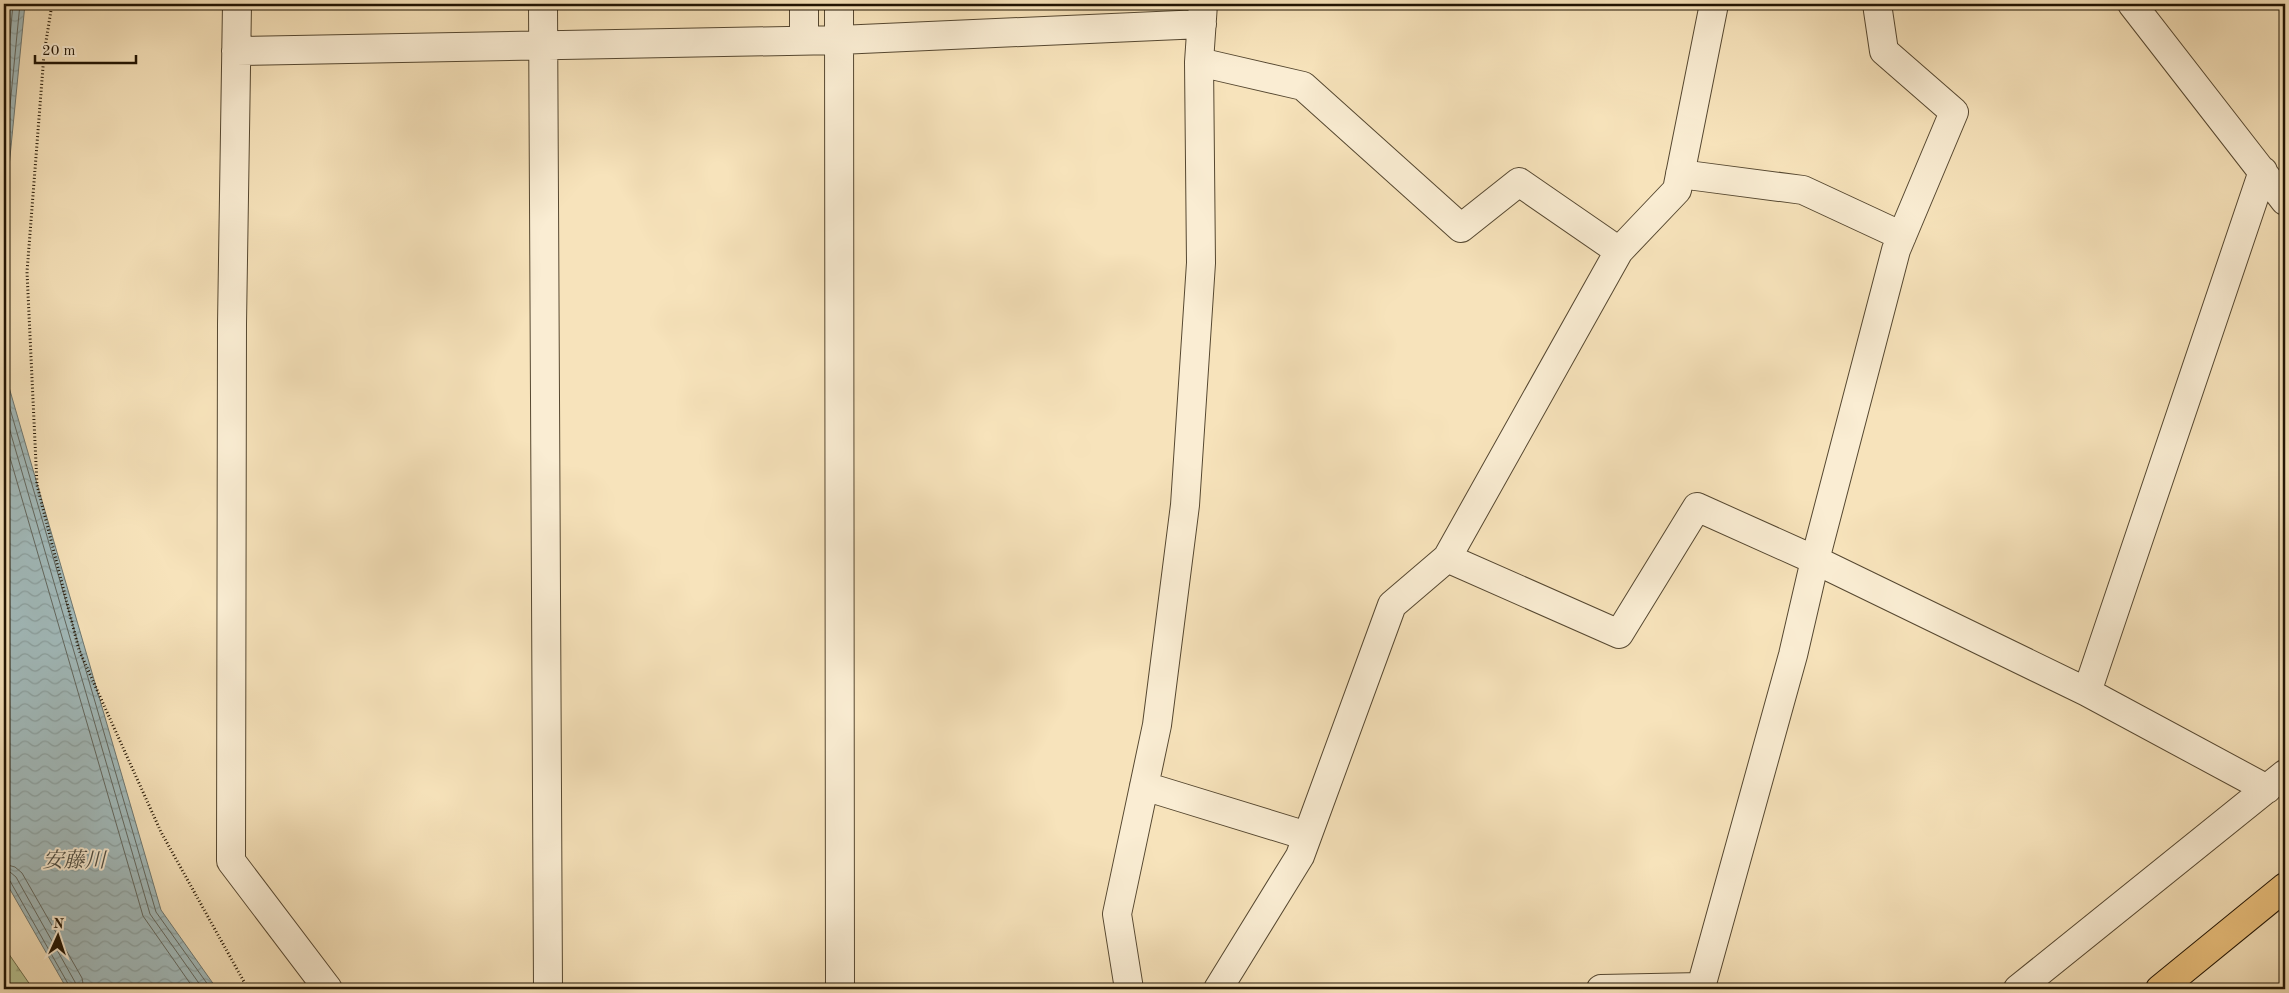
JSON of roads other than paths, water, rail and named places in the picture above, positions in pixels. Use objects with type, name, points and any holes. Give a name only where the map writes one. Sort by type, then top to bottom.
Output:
[{"type":"main road","points":[[2160,989],[2285,887]]},
{"type":"street","points":[[236,4],[232,324],[231,861],[328,989]]},
{"type":"street","points":[[543,4],[548,989]]},
{"type":"street","points":[[804,4],[804,40]]},
{"type":"street","points":[[839,4],[840,989]]},
{"type":"street","points":[[1218,989],[1300,856],[1392,605],[1447,558],[1619,251],[1677,190],[1714,4]]},
{"type":"street","points":[[1601,989],[1701,988],[1793,655],[1815,560],[1896,250],[1954,112],[1884,51],[1878,4]]},
{"type":"street","points":[[2132,4],[2264,171],[2285,201]]},
{"type":"street","points":[[236,51],[543,47],[839,40],[1202,14],[1199,62],[1201,263],[1185,505],[1157,725],[1117,914],[1129,989]]},
{"type":"street","points":[[1199,62],[1303,86],[1461,228],[1519,182],[1619,251]]},
{"type":"street","points":[[2087,692],[2264,171]]},
{"type":"street","points":[[1680,174],[1803,190],[1902,236]]},
{"type":"street","points":[[1447,558],[1619,634],[1697,507],[1815,560],[2276,782],[2018,989]]},
{"type":"street","points":[[1144,786],[1307,836]]},
{"type":"water","points":[[4,4],[25,4],[4,218]]},
{"type":"water","name":"安藤川","points":[[4,370],[161,910],[217,989],[67,989],[4,879]]}]
